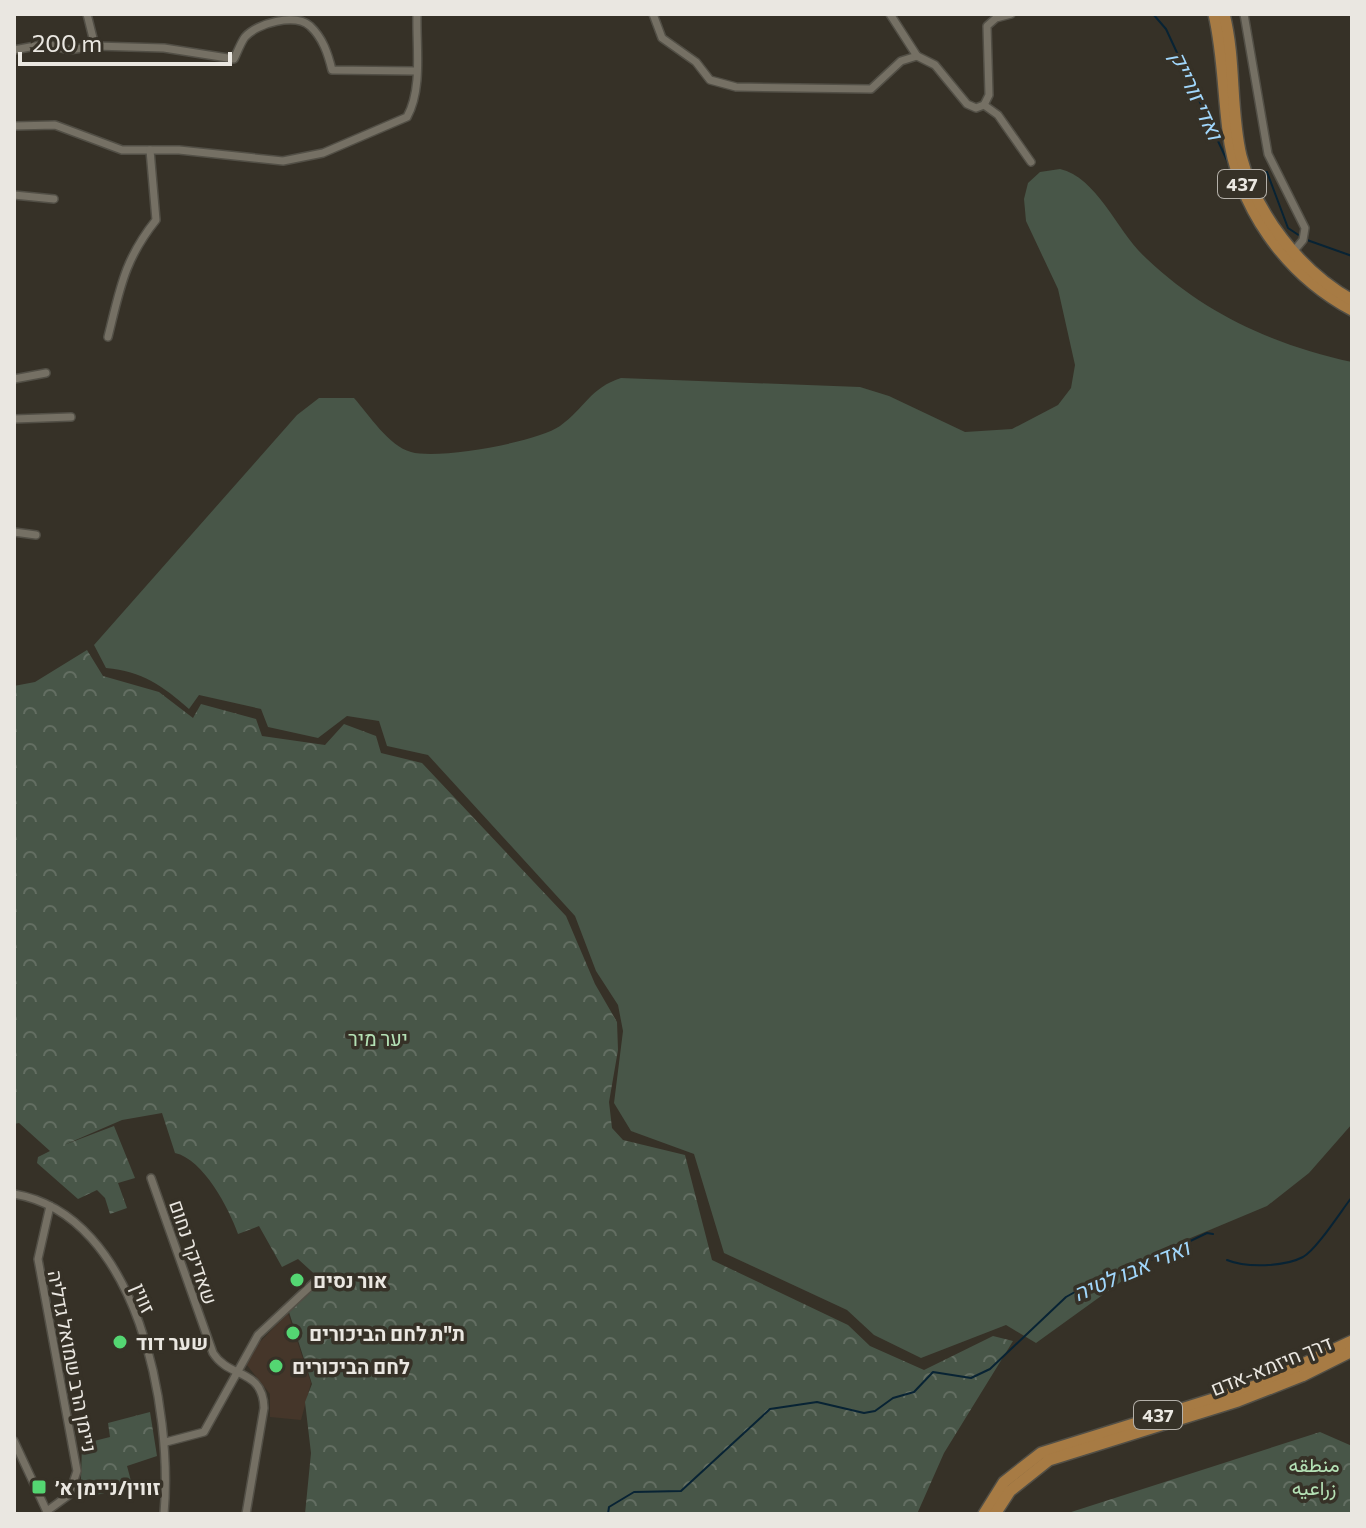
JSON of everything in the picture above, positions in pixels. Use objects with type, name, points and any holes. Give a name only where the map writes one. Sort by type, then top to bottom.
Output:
[{"type":"main road","name":"437","points":[[1214,14],[1223,63],[1228,130],[1247,198],[1265,231],[1287,260],[1321,293],[1352,310]]},
{"type":"main road","name":"437","points":[[1224,14],[1241,155],[1265,211],[1293,252],[1330,288],[1352,300]]},
{"type":"main road","name":"דרך חיזמא-אדם","points":[[984,1514],[1004,1482],[1041,1453],[1258,1385],[1352,1341]]},
{"type":"main road","name":"דרך חיזמא-אדם","points":[[995,1514],[1010,1491],[1049,1460],[1238,1401],[1302,1376],[1352,1351]]},
{"type":"street","points":[[87,14],[95,46]]},
{"type":"street","points":[[14,126],[55,125],[122,150],[283,161],[323,153],[407,117],[414,105],[417,14]]},
{"type":"street","points":[[653,14],[662,38],[696,62],[710,80],[736,87],[871,89],[901,61],[917,56]]},
{"type":"street","points":[[890,14],[917,56],[935,65],[967,104],[976,108],[984,105],[989,95],[987,26],[996,18],[1011,14]]},
{"type":"street","points":[[1244,14],[1264,134],[1277,174],[1305,228],[1303,240],[1293,252]]},
{"type":"street","points":[[14,50],[46,44],[69,50],[95,46],[164,48],[234,59],[246,36],[273,23],[293,20],[308,24],[325,47],[332,70],[416,71]]},
{"type":"street","points":[[984,105],[998,115],[1031,162]]},
{"type":"street","points":[[108,337],[124,271],[136,244],[156,220],[150,150]]},
{"type":"street","points":[[14,195],[54,199]]},
{"type":"street","points":[[14,379],[46,373]]},
{"type":"street","points":[[14,419],[71,417]]},
{"type":"street","points":[[14,532],[36,535]]},
{"type":"street","name":"שאדיקר נחום","points":[[151,1178],[213,1353],[219,1362],[254,1381],[263,1400],[246,1514]]},
{"type":"street","name":"זווין","points":[[14,1194],[50,1206],[83,1231],[124,1289],[151,1362],[166,1442],[164,1514]]},
{"type":"street","name":"ניימן הרב שמואל גדליה","points":[[48,1513],[69,1495],[77,1471],[38,1259],[50,1206]]},
{"type":"street","points":[[166,1442],[204,1432],[258,1335],[317,1280]]},
{"type":"street","points":[[14,1441],[48,1513]]},
{"type":"shaded area","name":"לחם הביכורים","points":[[288,1313],[311,1383],[301,1420],[270,1417],[270,1394],[246,1364],[255,1347]]},
{"type":"green space","points":[[1060,169],[1085,183],[1136,248],[1169,279],[1193,296],[1242,325],[1268,336],[1352,362],[1352,1124],[1309,1173],[1267,1206],[1169,1247],[1036,1343],[1006,1325],[921,1358],[874,1335],[847,1310],[724,1253],[694,1154],[631,1131],[614,1103],[623,1031],[618,1005],[596,971],[575,916],[428,755],[387,746],[379,721],[347,716],[318,738],[268,727],[261,709],[199,695],[189,709],[151,681],[130,672],[106,668],[94,645],[297,415],[319,398],[354,398],[395,443],[403,449],[424,454],[487,448],[548,432],[569,419],[602,387],[621,378],[860,387],[889,396],[965,432],[1012,429],[1058,405],[1071,388],[1075,365],[1058,289],[1026,221],[1024,199],[1028,183],[1040,172]]},
{"type":"green space","name":"יער מיר","points":[[87,650],[103,676],[159,692],[193,718],[201,704],[256,719],[262,736],[325,745],[344,724],[376,736],[381,753],[422,763],[566,916],[595,984],[617,1022],[618,1050],[609,1102],[612,1128],[623,1140],[685,1155],[712,1260],[848,1325],[870,1346],[924,1370],[993,1336],[1013,1341],[944,1453],[917,1514],[305,1514],[311,1453],[305,1402],[312,1384],[289,1312],[321,1280],[298,1259],[282,1267],[259,1226],[238,1234],[205,1174],[185,1157],[175,1153],[162,1113],[122,1120],[64,1145],[114,1126],[135,1178],[118,1183],[127,1208],[110,1214],[105,1198],[97,1190],[78,1199],[37,1163],[38,1157],[50,1151],[19,1123],[14,1124],[14,686],[35,682]]},
{"type":"green space","points":[[150,1412],[157,1456],[127,1466],[131,1481],[126,1483],[127,1487],[89,1497],[81,1479],[82,1444],[110,1437],[108,1423]]},
{"type":"green space","name":"منطقه زراعيه","points":[[1320,1432],[1352,1446],[1352,1514],[1065,1514]]},
{"type":"waterway","name":"ואדי זורייק","points":[[1153,14],[1166,29],[1231,169]]},
{"type":"waterway","name":"ואדי זורייק","points":[[1257,174],[1267,172],[1288,228],[1300,236]]},
{"type":"waterway","name":"ואדי זורייק","points":[[1307,240],[1352,256]]},
{"type":"waterway","name":"ואדי אבו לטיה","points":[[1227,1260],[1265,1265],[1303,1257],[1322,1238],[1352,1197]]},
{"type":"waterway","name":"ואדי אבו לטיה","points":[[608,1514],[609,1507],[634,1492],[681,1491],[770,1409],[817,1402],[864,1413],[875,1411],[893,1398],[914,1392],[933,1372],[971,1378],[990,1369],[1066,1297],[1098,1279],[1134,1268],[1207,1233],[1213,1234]]},
{"type":"place","name":"אור נסים","points":[[297,1280]]},
{"type":"place","name":"ת\"ת לחם הביכורים","points":[[293,1333]]},
{"type":"place","name":"שער דוד","points":[[120,1342]]},
{"type":"place","name":"לחם הביכורים","points":[[276,1366]]},
{"type":"place","name":"זווין/ניימן א׳","points":[[39,1487]]}]
